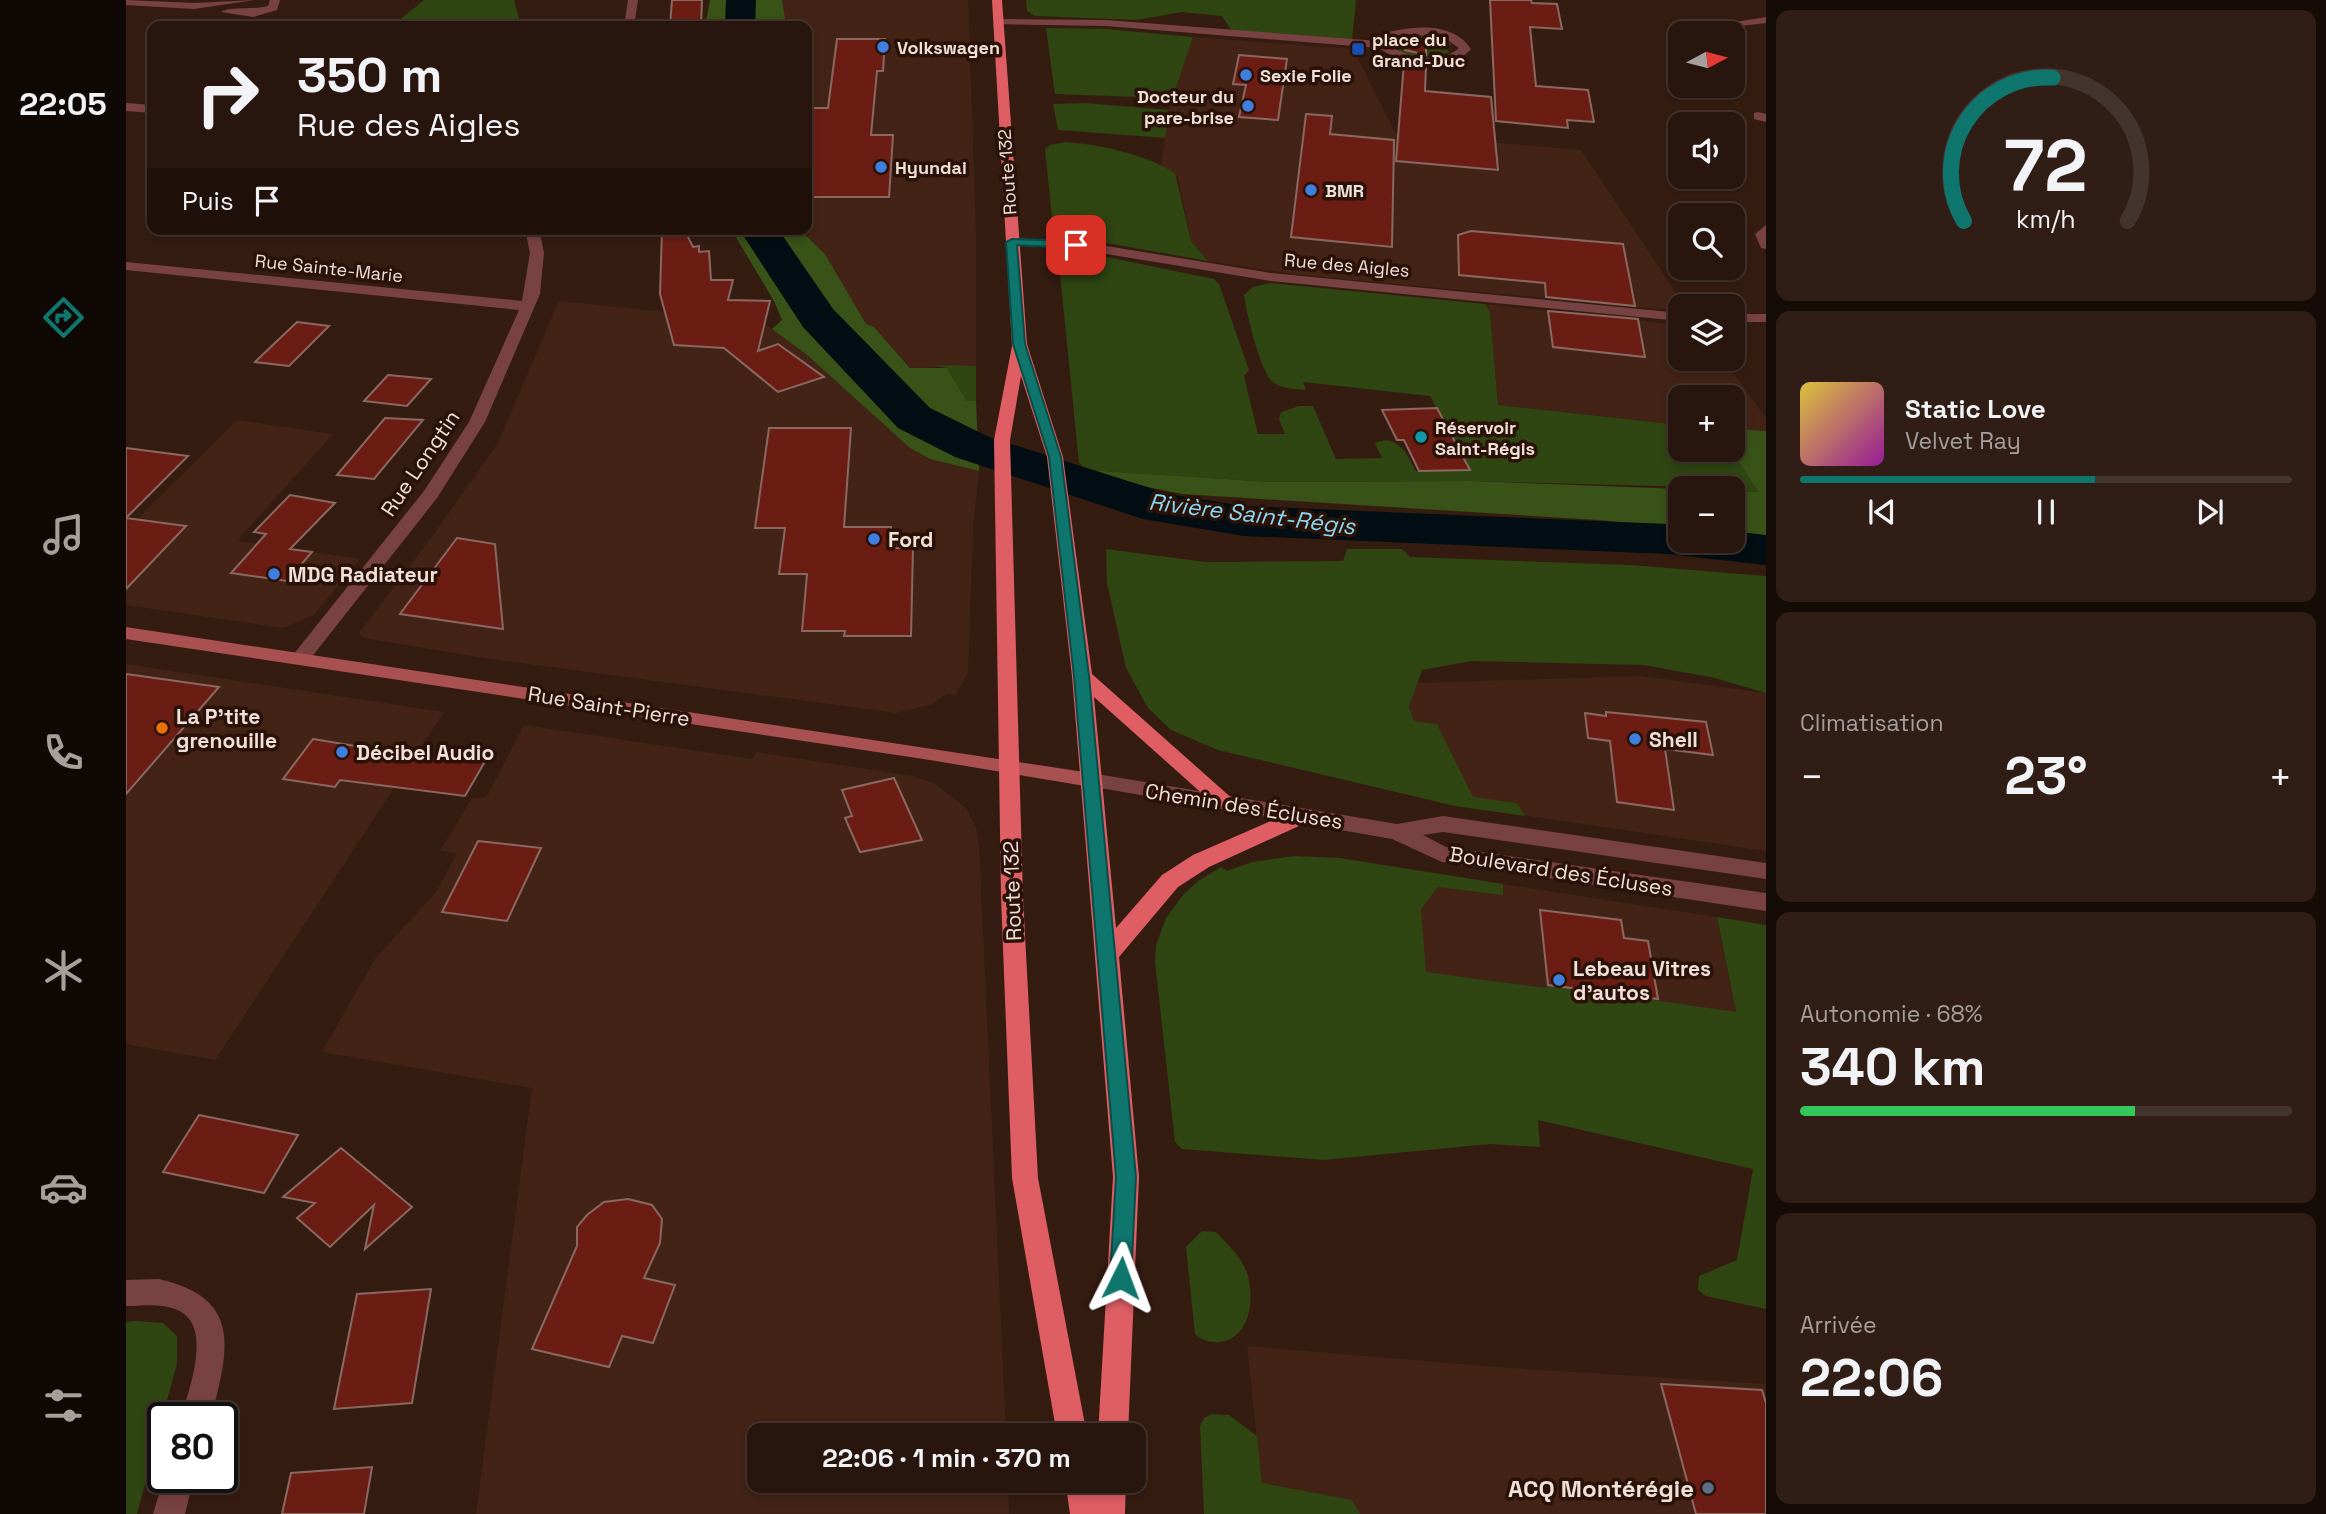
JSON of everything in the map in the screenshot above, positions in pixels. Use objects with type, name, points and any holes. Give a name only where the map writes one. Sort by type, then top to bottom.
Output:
[{"type":"highway","name":"Route 132","points":[[997,0],[1019,344],[1055,457],[1082,676],[1126,1177],[1114,1423]]},
{"type":"highway","name":"Route 132","points":[[1019,344],[1002,440],[1009,766],[1025,1178],[1070,1423]]},
{"type":"highway","points":[[1082,676],[1224,801]]},
{"type":"highway","points":[[1107,956],[1158,892],[1185,870],[1304,815]]},
{"type":"highway","points":[[1082,1493],[1086,1514]]},
{"type":"highway","points":[[1109,1514],[1110,1493]]},
{"type":"main road","name":"Rue Saint-Pierre","points":[[126,633],[1091,780]]},
{"type":"street","points":[[194,6],[250,0]]},
{"type":"street","points":[[126,2],[194,6],[253,14],[270,11],[275,0]]},
{"type":"street","points":[[629,21],[633,0]]},
{"type":"street","points":[[1745,22],[1766,20]]},
{"type":"street","points":[[998,22],[1106,23],[1382,45],[1403,57],[1433,60],[1454,57],[1465,49],[1452,37],[1419,30],[1388,34],[1382,38],[1382,45]]},
{"type":"street","points":[[126,107],[147,109]]},
{"type":"street","points":[[1766,229],[1762,237],[1766,245]]},
{"type":"street","name":"Rue Longtin","points":[[300,659],[452,464],[483,410],[527,306],[537,271],[533,235]]},
{"type":"street","name":"Rue des Aigles","points":[[1012,242],[1076,245],[1270,277],[1668,316]]},
{"type":"street","name":"Rue Sainte-Marie","points":[[126,265],[527,306]]},
{"type":"street","points":[[1745,318],[1766,318]]},
{"type":"street","name":"Chemin des Écluses","points":[[1091,780],[1397,832]]},
{"type":"street","name":"Boulevard des Écluses","points":[[1397,832],[1443,824],[1766,872]]},
{"type":"street","name":"Boulevard des Écluses","points":[[1397,832],[1442,854],[1766,902]]},
{"type":"street","points":[[126,1293],[177,1294],[194,1302],[206,1315],[210,1355],[200,1402]]},
{"type":"street","points":[[169,1514],[175,1493]]},
{"type":"shaded area","points":[[782,0],[968,0],[976,234],[976,366],[911,368],[874,327],[866,325],[825,254],[805,235],[812,235],[812,21],[786,21]]},
{"type":"shaded area","points":[[1193,37],[1353,49],[1396,134],[1581,150],[1677,294],[1668,294],[1668,310],[1292,274],[1208,261],[1191,241],[1178,177],[1161,165],[1169,110]]},
{"type":"shaded area","points":[[559,301],[763,322],[807,355],[910,448],[930,459],[979,471],[973,527],[968,672],[955,696],[948,693],[930,705],[896,713],[484,658],[364,638],[359,633],[498,443]]},
{"type":"shaded area","points":[[1485,304],[1668,324],[1668,371],[1732,371],[1742,385],[1668,385],[1668,424],[1498,405],[1490,312]]},
{"type":"shaded area","points":[[1745,389],[1766,418],[1766,431],[1745,430]]},
{"type":"shaded area","points":[[237,420],[333,434],[237,541],[360,559],[314,615],[284,628],[126,605],[126,530]]},
{"type":"shaded area","points":[[126,664],[444,712],[215,1060],[126,1044]]},
{"type":"shaded area","points":[[1641,676],[1766,693],[1766,851],[1441,803],[1409,707],[1417,683]]},
{"type":"shaded area","points":[[524,725],[752,759],[756,752],[913,776],[934,783],[966,808],[976,827],[979,847],[1005,1423],[747,1423],[747,1493],[1008,1493],[1009,1514],[476,1514],[532,1088],[322,1052],[375,959],[436,892],[457,853],[440,851],[472,798],[486,798]]},
{"type":"shaded area","points":[[1413,870],[1717,917],[1736,1013],[1422,975]]},
{"type":"shaded area","points":[[1247,1346],[1509,1368],[1766,1384],[1766,1514],[1265,1514]]},
{"type":"green space","points":[[424,0],[514,0],[520,21],[398,21]]},
{"type":"green space","points":[[710,0],[782,0],[786,21],[706,21]]},
{"type":"green space","points":[[1026,0],[1356,0],[1352,40],[1231,30],[1222,16],[1182,12],[1137,20],[1035,16],[1027,11]]},
{"type":"green space","points":[[1046,28],[1106,29],[1193,37],[1174,94],[1137,97],[1055,94]]},
{"type":"green space","points":[[1415,34],[1436,36],[1452,44],[1443,47],[1450,52],[1436,56],[1410,55],[1391,43],[1398,37]]},
{"type":"green space","points":[[1084,103],[1169,110],[1165,138],[1058,130],[1053,104]]},
{"type":"green space","points":[[1066,142],[1122,152],[1175,173],[1191,241],[1208,261],[1078,238],[1053,227],[1045,149],[1050,145]]},
{"type":"green space","points":[[735,235],[805,235],[825,254],[866,324],[874,327],[910,368],[947,368],[967,401],[976,401],[979,471],[930,459],[910,448],[807,355],[772,329],[782,320],[774,301]]},
{"type":"green space","points":[[1107,257],[1214,279],[1219,284],[1249,370],[1244,376],[1258,434],[1285,434],[1279,419],[1281,412],[1299,406],[1313,406],[1336,459],[1382,458],[1375,443],[1390,441],[1401,447],[1416,471],[1469,470],[1430,396],[1303,382],[1306,390],[1285,388],[1274,383],[1259,356],[1244,295],[1253,287],[1269,283],[1485,304],[1490,312],[1498,405],[1668,424],[1668,462],[1739,462],[1760,492],[1745,491],[1745,476],[1668,476],[1668,486],[1471,481],[1271,482],[1087,470],[1079,463],[1059,264],[1076,258]]},
{"type":"green space","points":[[932,365],[976,366],[976,401],[967,401],[947,368]]},
{"type":"green space","points":[[1745,430],[1766,431],[1766,537],[1745,534],[1745,491],[1759,492],[1739,462],[1745,462]]},
{"type":"green space","points":[[1087,470],[1271,482],[1471,481],[1668,489],[1668,527],[1182,494],[1132,484]]},
{"type":"green space","points":[[1106,549],[1206,562],[1343,561],[1347,549],[1402,549],[1410,557],[1630,565],[1766,576],[1766,693],[1715,678],[1644,665],[1471,661],[1422,670],[1409,707],[1414,721],[1437,724],[1473,797],[1517,803],[1525,816],[1455,806],[1218,750],[1171,730],[1148,708],[1126,668],[1107,583]]},
{"type":"green space","points":[[1294,856],[1340,858],[1503,884],[1503,895],[1438,887],[1421,909],[1426,972],[1545,988],[1549,985],[1736,1012],[1717,917],[1766,925],[1766,1309],[1706,1296],[1698,1290],[1699,1276],[1737,1260],[1753,1169],[1538,1120],[1540,1147],[1490,1144],[1323,1160],[1182,1149],[1175,1142],[1155,962],[1156,945],[1166,918],[1183,895],[1198,881],[1221,867],[1227,871],[1252,862]]},
{"type":"green space","points":[[1202,1231],[1216,1232],[1241,1260],[1249,1281],[1251,1300],[1247,1319],[1237,1334],[1220,1342],[1206,1341],[1195,1334],[1186,1247]]},
{"type":"green space","points":[[126,1322],[163,1323],[177,1336],[177,1363],[167,1402],[147,1402],[147,1476],[137,1514],[126,1514]]},
{"type":"green space","points":[[1212,1414],[1229,1415],[1257,1436],[1262,1483],[1352,1500],[1360,1514],[1204,1514],[1200,1426],[1204,1418]]},
{"type":"building","points":[[672,0],[702,0],[701,21],[670,21]]},
{"type":"building","points":[[1490,0],[1531,0],[1532,3],[1557,4],[1562,29],[1530,27],[1536,86],[1588,90],[1594,122],[1567,120],[1568,128],[1496,121]]},
{"type":"building","points":[[837,39],[885,39],[883,71],[877,71],[871,135],[893,135],[889,197],[812,197],[812,108],[828,108]]},
{"type":"building","points":[[1405,40],[1426,41],[1426,55],[1405,50]]},
{"type":"building","points":[[1239,55],[1287,59],[1278,120],[1239,117],[1246,85],[1233,84]]},
{"type":"building","points":[[1404,63],[1426,67],[1425,91],[1491,97],[1498,170],[1396,161]]},
{"type":"building","points":[[1306,114],[1332,116],[1330,134],[1394,140],[1392,247],[1291,237]]},
{"type":"building","points":[[1471,231],[1623,244],[1635,306],[1546,297],[1545,283],[1459,275],[1458,235]]},
{"type":"building","points":[[662,235],[687,235],[693,247],[699,246],[699,252],[709,251],[711,280],[733,280],[728,300],[770,301],[758,351],[778,344],[824,377],[778,392],[724,348],[674,345],[660,294]]},
{"type":"building","points":[[1548,311],[1638,319],[1645,357],[1553,347]]},
{"type":"building","points":[[297,322],[329,326],[289,366],[255,362]]},
{"type":"building","points":[[388,375],[431,379],[407,406],[364,401]]},
{"type":"building","name":"Réservoir Saint-Régis","points":[[1437,408],[1470,470],[1419,471],[1404,440],[1397,440],[1382,410]]},
{"type":"building","points":[[385,418],[423,420],[374,479],[337,475]]},
{"type":"building","points":[[769,428],[851,428],[844,527],[891,527],[891,548],[913,548],[911,636],[844,636],[845,631],[802,631],[807,574],[779,574],[785,528],[755,528]]},
{"type":"building","points":[[126,448],[188,456],[126,518]]},
{"type":"building","points":[[290,495],[335,503],[290,549],[312,552],[287,581],[231,573],[266,534],[254,532]]},
{"type":"building","points":[[126,518],[186,526],[126,589]]},
{"type":"building","points":[[457,538],[495,544],[503,629],[400,614]]},
{"type":"building","points":[[126,674],[219,687],[126,794]]},
{"type":"building","points":[[1606,712],[1706,722],[1713,755],[1665,749],[1674,810],[1617,802],[1610,741],[1588,738],[1585,713],[1606,716]]},
{"type":"building","points":[[313,739],[434,759],[439,752],[487,758],[465,796],[340,780],[335,787],[283,779]]},
{"type":"building","points":[[894,778],[922,840],[860,852],[845,818],[852,816],[842,790]]},
{"type":"building","points":[[478,841],[541,848],[507,921],[442,912]]},
{"type":"building","points":[[1540,910],[1621,920],[1624,938],[1648,941],[1658,999],[1548,985]]},
{"type":"building","points":[[199,1115],[298,1135],[264,1193],[163,1172]]},
{"type":"building","points":[[341,1148],[412,1207],[365,1249],[374,1205],[330,1247],[297,1218],[315,1203],[283,1197]]},
{"type":"building","points":[[628,1199],[652,1205],[662,1219],[660,1243],[644,1278],[675,1285],[653,1343],[622,1336],[609,1367],[532,1349],[577,1246],[577,1227],[604,1202]]},
{"type":"building","points":[[431,1289],[412,1403],[334,1409],[357,1294]]},
{"type":"building","points":[[1661,1384],[1762,1390],[1766,1403],[1766,1514],[1696,1514]]},
{"type":"building","points":[[372,1467],[364,1514],[282,1514],[291,1473]]},
{"type":"waterway","name":"Rivière Saint-Régis","points":[[740,21],[741,0]]},
{"type":"waterway","name":"Rivière Saint-Régis","points":[[762,235],[818,318],[914,418],[972,447],[1161,508],[1244,521],[1314,526],[1668,539],[1766,550]]},
{"type":"place","name":"Volkswagen","points":[[883,47]]},
{"type":"place","name":"place du Grand-Duc","points":[[1358,49]]},
{"type":"place","name":"Sexie Folie","points":[[1246,75]]},
{"type":"place","name":"Docteur du pare-brise","points":[[1248,106]]},
{"type":"place","name":"Hyundai","points":[[881,167]]},
{"type":"place","name":"BMR","points":[[1311,190]]},
{"type":"place","name":"Réservoir Saint-Régis","points":[[1421,437]]},
{"type":"place","name":"Ford","points":[[874,539]]},
{"type":"place","name":"MDG Radiateur","points":[[274,574]]},
{"type":"place","name":"La P'tite grenouille","points":[[162,728]]},
{"type":"place","name":"Shell","points":[[1635,739]]},
{"type":"place","name":"Décibel Audio","points":[[342,752]]},
{"type":"place","name":"Lebeau Vitres d'autos","points":[[1559,980]]},
{"type":"place","name":"ACQ Montérégie","points":[[1708,1488]]},
{"type":"route","points":[[1076,245],[1012,242],[1019,344],[1055,457],[1082,676],[1126,1177],[1121,1278]]}]
